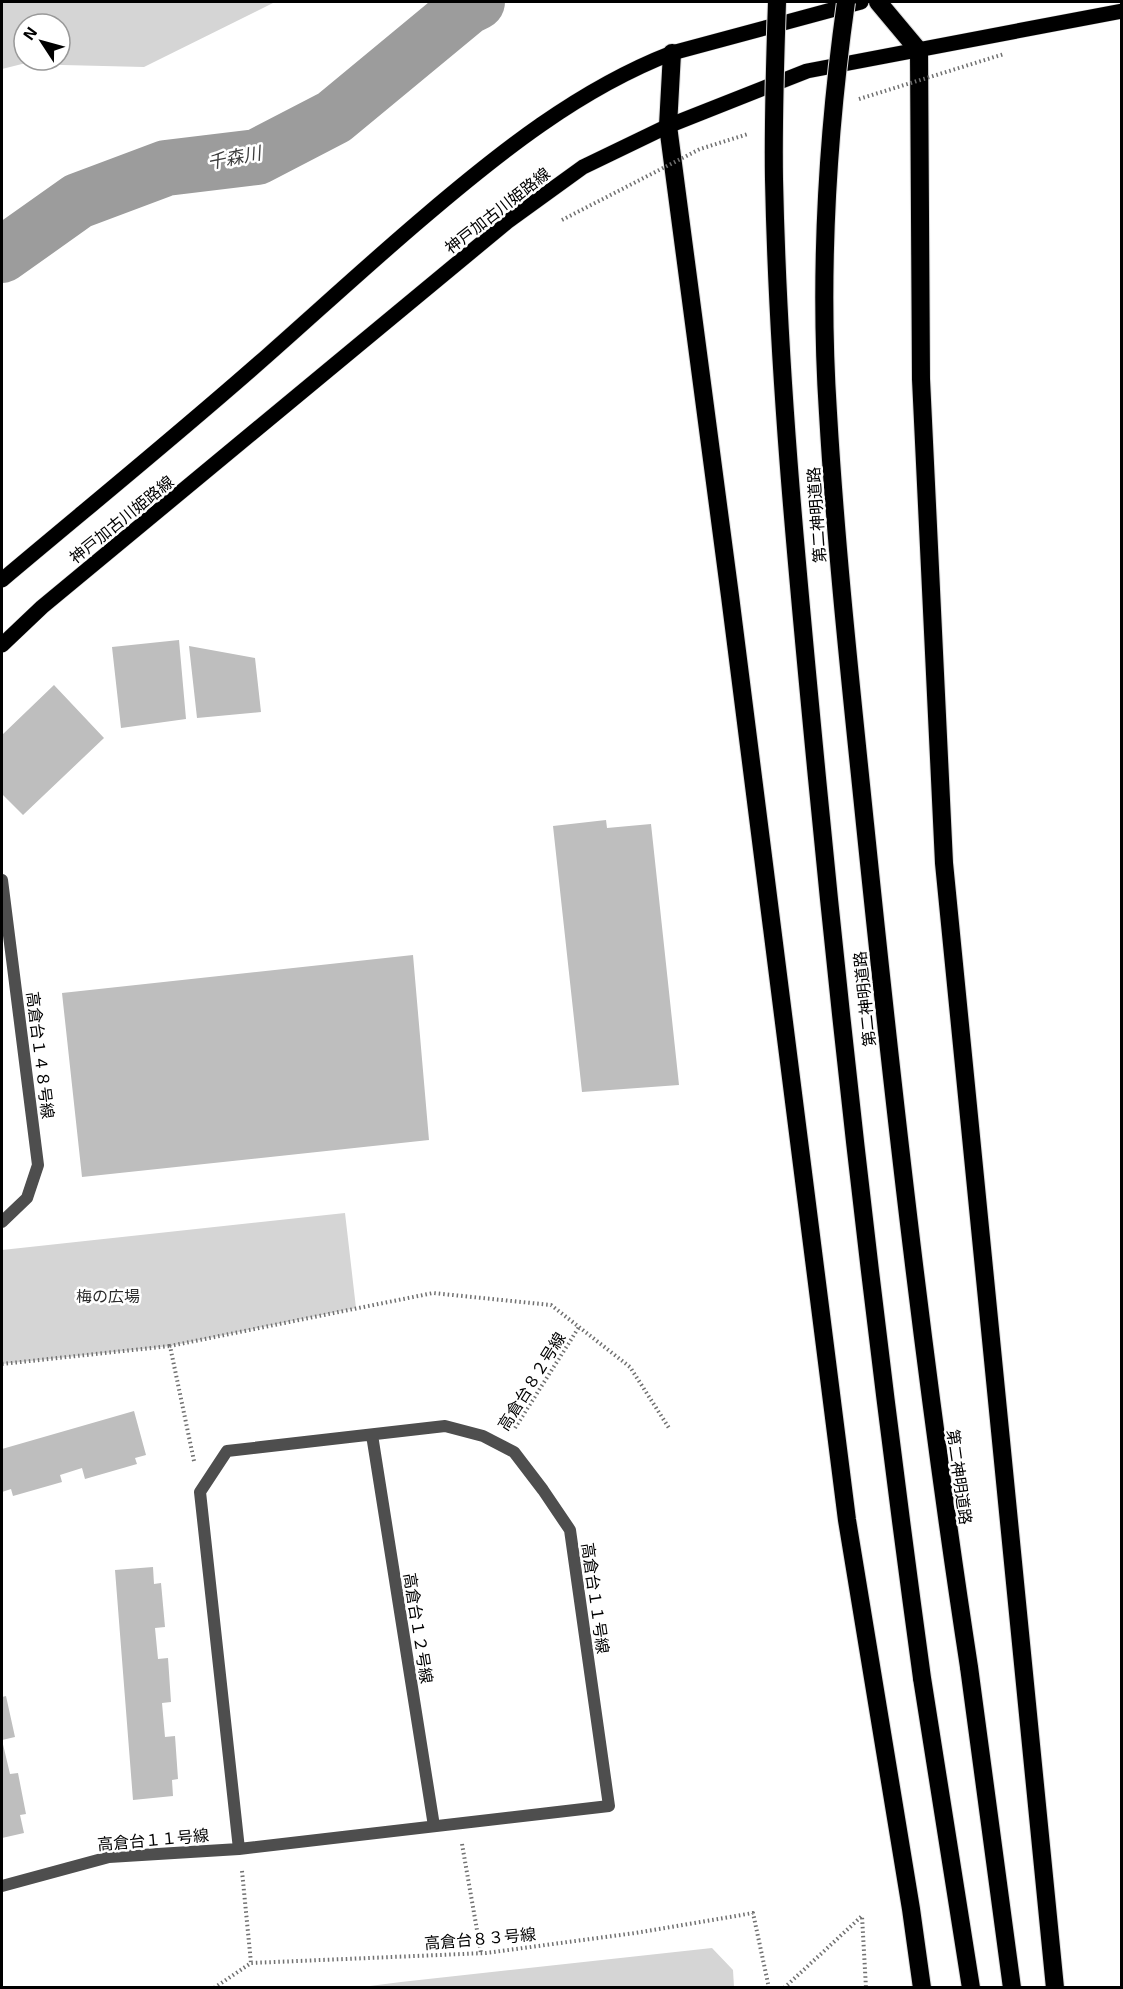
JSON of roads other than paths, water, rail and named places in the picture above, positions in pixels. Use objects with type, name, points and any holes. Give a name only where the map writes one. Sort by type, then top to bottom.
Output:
[{"type":"highway","name":"第二神明道路","points":[[777,2],[774,177],[778,298],[806,671],[873,1303],[922,1678],[971,1988]]},
{"type":"highway","name":"第二神明道路","points":[[846,2],[836,76],[828,185],[825,294],[829,432],[843,603],[881,977],[918,1304],[1012,1988]]},
{"type":"highway","points":[[878,2],[919,51],[921,379],[944,863],[1055,1988]]},
{"type":"highway","points":[[672,53],[668,126],[735,632],[847,1520],[922,1988]]},
{"type":"main road","name":"神戸加古川姫路線","points":[[2,580],[151,457],[469,179],[521,138],[577,102],[646,63],[672,53],[861,2]]},
{"type":"main road","name":"神戸加古川姫路線","points":[[2,645],[42,607],[516,215],[583,167],[668,126],[807,71],[1122,11]]},
{"type":"street","name":"高倉台１４８号線","points":[[2,880],[38,1165],[27,1198],[2,1222]]},
{"type":"street","name":"高倉台１１号線","points":[[2,1886],[109,1857],[239,1848],[609,1806],[570,1530],[514,1452],[483,1436],[445,1426],[227,1451],[200,1491],[239,1848]]},
{"type":"street","name":"高倉台１２号線","points":[[372,1435],[434,1826]]},
{"type":"waterway","name":"千森川","points":[[2,255],[78,201],[166,168],[257,157],[334,117],[467,7],[477,2]]},
{"type":"park label","name":"梅の広場","points":[[108,1295]]}]
